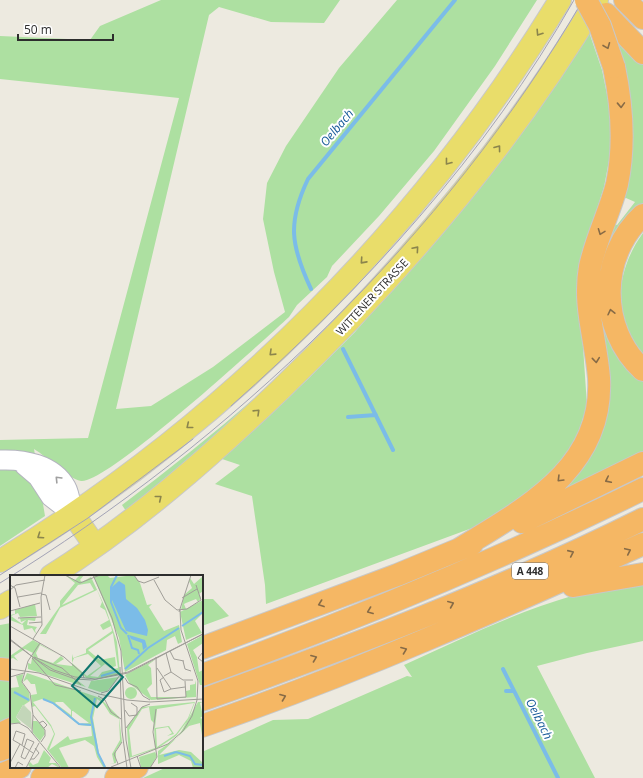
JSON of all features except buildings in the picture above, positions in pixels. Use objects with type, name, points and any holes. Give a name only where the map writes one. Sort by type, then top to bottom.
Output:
[{"type":"highway","points":[[458,550],[531,505],[551,488],[568,471],[579,455],[594,424],[598,402],[599,379],[588,306],[587,286],[595,249],[617,184],[621,152],[621,98],[614,67],[600,26],[586,0]]},
{"type":"highway","points":[[625,0],[643,18]]},
{"type":"highway","points":[[599,5],[643,54]]},
{"type":"highway","points":[[643,215],[622,241],[614,258],[610,277],[609,302],[614,322],[623,344],[636,364],[643,370]]},
{"type":"highway","points":[[208,645],[397,575],[458,550],[540,514],[643,463]]},
{"type":"highway","name":"A 448","points":[[203,675],[406,597],[500,557],[643,490]]},
{"type":"highway","name":"A 448","points":[[203,700],[415,620],[559,559],[643,519]]},
{"type":"highway","points":[[203,726],[246,711],[424,642],[503,608],[643,544]]},
{"type":"highway","points":[[503,608],[577,585],[643,574]]},
{"type":"highway","points":[[203,733],[246,711]]},
{"type":"highway","points":[[0,734],[10,729]]},
{"type":"highway","points":[[0,750],[10,746]]},
{"type":"highway","points":[[0,774],[17,768]]},
{"type":"highway","points":[[42,778],[75,768]]},
{"type":"highway","points":[[116,778],[135,768]]},
{"type":"main road","points":[[0,561],[73,514],[132,470],[219,401],[267,358],[356,269],[398,223],[457,150],[510,77],[560,0]]},
{"type":"main road","name":"WITTENER STRASSE","points":[[52,575],[95,546],[154,502],[219,448],[310,361],[398,269],[446,215],[500,146],[599,5]]},
{"type":"main road","points":[[73,514],[95,546]]},
{"type":"main road","points":[[0,608],[10,602]]},
{"type":"street","points":[[0,460],[39,464],[49,470],[66,487],[73,514]]},
{"type":"green space","points":[[161,0],[340,0],[324,23],[271,22],[219,7],[209,15],[116,409],[151,406],[213,367],[285,312],[274,272],[263,219],[267,183],[286,146],[339,68],[397,0],[537,0],[495,66],[434,151],[379,216],[332,266],[327,277],[297,305],[289,317],[185,410],[120,460],[96,476],[81,481],[75,479],[63,472],[34,449],[45,516],[0,546],[0,440],[88,438],[179,98],[0,79],[0,36],[90,40],[100,26]]},
{"type":"green space","points":[[578,13],[579,15],[551,59],[502,131],[461,184],[418,235],[327,334],[279,381],[230,427],[128,514],[122,505],[237,413],[311,347],[379,277],[435,213],[478,158],[539,72]]},
{"type":"green space","points":[[606,26],[643,65],[643,207],[604,279],[643,378],[643,452],[556,496],[588,451],[593,304],[610,223],[617,225],[635,202],[626,198],[619,200]]},
{"type":"green space","points":[[589,32],[602,70],[610,109],[611,150],[604,187],[593,222],[582,331],[587,406],[576,439],[565,460],[502,517],[266,604],[265,585],[252,496],[215,484],[240,465],[219,458],[306,381],[355,332],[454,219]]},
{"type":"green space","points":[[643,233],[643,354],[632,340],[625,326],[621,310],[620,294],[627,262]]},
{"type":"green space","points":[[643,582],[643,641],[537,666],[595,778],[143,778],[165,768],[203,768],[203,752],[273,720],[308,719],[407,676],[412,677],[404,665],[491,626],[550,603],[611,586]]},
{"type":"green space","points":[[203,599],[213,599],[229,616],[203,626]]},
{"type":"green space","points":[[10,623],[10,719],[0,724],[0,625]]},
{"type":"waterway","name":"Oelbach","points":[[311,289],[299,260],[294,234],[294,222],[297,209],[308,179],[455,0]]},
{"type":"waterway","name":"Oelbach","points":[[343,349],[393,450]]},
{"type":"waterway","points":[[348,417],[376,415]]},
{"type":"waterway","name":"Oelbach","points":[[503,669],[558,778]]},
{"type":"waterway","name":"Oelbach","points":[[506,691],[514,691]]},
{"type":"tram line","points":[[231,406],[328,315],[375,267],[419,217],[462,165],[502,112],[540,57],[574,0]]},
{"type":"tram line","points":[[12,575],[86,527],[170,465],[250,398],[327,327],[399,251],[466,171],[528,87],[583,0]]},
{"type":"tram line","points":[[0,575],[88,518],[193,439]]},
{"type":"tram line","points":[[0,583],[10,576]]}]
